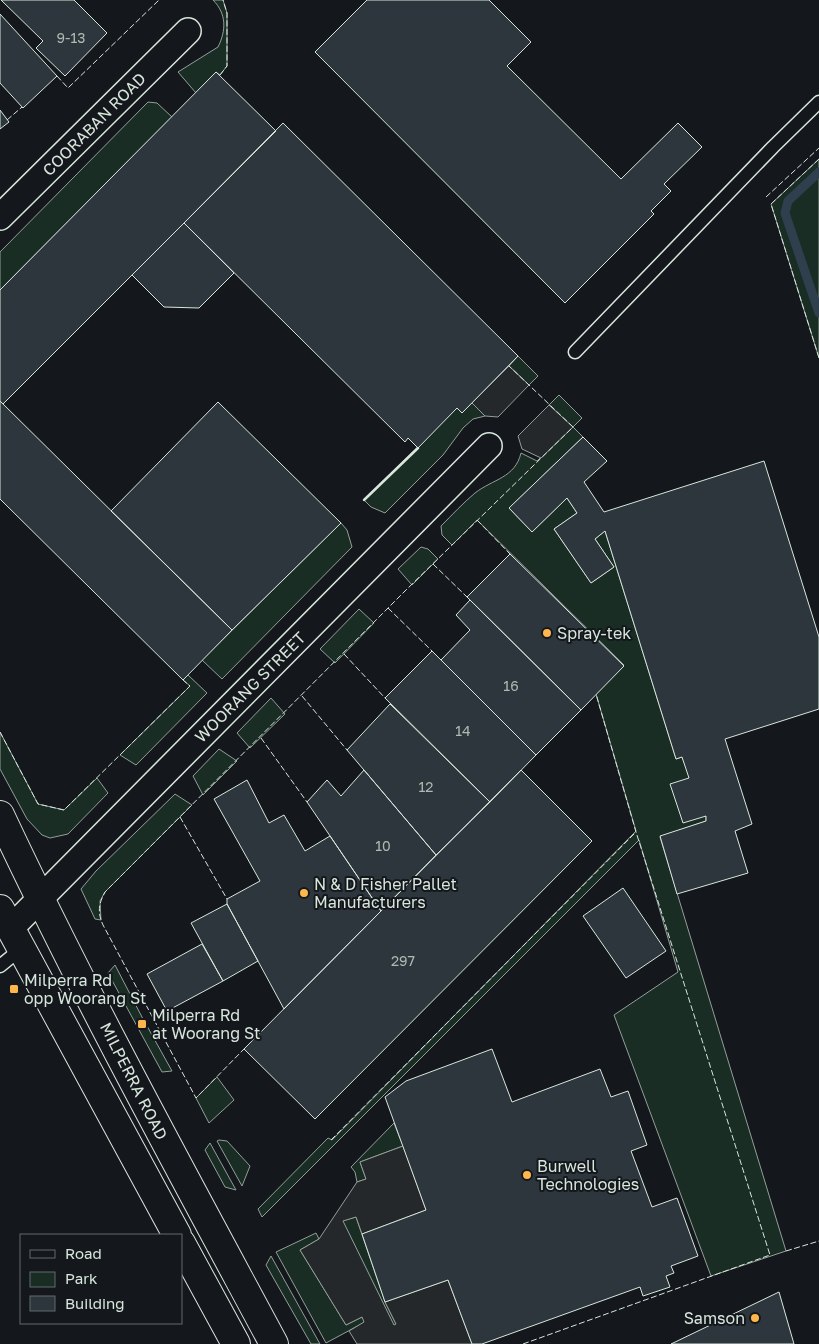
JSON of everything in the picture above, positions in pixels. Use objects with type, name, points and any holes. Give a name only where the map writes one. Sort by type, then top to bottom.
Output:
[{"type":"highway","name":"MILPERRA ROAD","points":[[0,814],[40,900],[144,1102],[274,1344]]},
{"type":"highway","points":[[11,928],[176,1234]]},
{"type":"highway","points":[[182,1245],[236,1344]]},
{"type":"street","name":"COORABAN ROAD","points":[[0,217],[188,31]]},
{"type":"street","name":"WOORANG STREET","points":[[11,928],[488,446]]},
{"type":"lane","points":[[575,352],[767,152],[819,102]]},
{"type":"lane","points":[[0,966],[11,928]]},
{"type":"green space","points":[[213,0],[223,0],[227,13],[227,66],[220,75],[216,72],[196,93],[178,72],[218,47],[223,35],[224,23],[221,11]]},
{"type":"green space","points":[[148,102],[157,103],[172,117],[0,290],[0,252]]},
{"type":"green space","points":[[819,159],[819,358],[771,204]]},
{"type":"green space","points":[[518,356],[538,376],[529,385],[509,366]]},
{"type":"green space","points":[[559,395],[582,418],[573,427],[583,437],[509,508],[532,532],[567,498],[577,513],[554,529],[591,583],[614,567],[595,539],[605,531],[676,759],[682,757],[706,816],[706,821],[660,837],[786,1251],[711,1276],[614,1015],[678,972],[639,840],[262,1217],[258,1209],[328,1138],[332,1140],[636,831],[596,694],[624,665],[477,520],[452,545],[442,535],[441,526],[475,493],[509,473],[514,468],[521,453],[537,461],[572,427],[549,405]]},
{"type":"green space","points":[[472,403],[485,416],[473,419],[463,428],[443,455],[385,513],[371,507],[364,500],[457,408],[463,412]]},
{"type":"green space","points":[[341,523],[347,530],[352,547],[222,679],[202,660]]},
{"type":"green space","points":[[421,547],[428,549],[438,559],[412,585],[398,569]]},
{"type":"green space","points":[[359,609],[374,623],[335,663],[320,649]]},
{"type":"green space","points":[[188,675],[207,693],[136,765],[120,755],[190,686],[183,680]]},
{"type":"green space","points":[[271,698],[285,714],[250,748],[237,733]]},
{"type":"green space","points":[[0,732],[38,804],[64,810],[97,778],[108,793],[68,834],[50,838],[42,835],[27,819],[0,769]]},
{"type":"green space","points":[[219,749],[237,761],[203,795],[193,776]]},
{"type":"green space","points":[[175,794],[192,805],[105,892],[100,901],[101,920],[95,919],[81,889],[96,871]]},
{"type":"green space","points":[[115,965],[143,1019],[139,1022],[142,1028],[147,1026],[172,1071],[162,1072],[108,973]]},
{"type":"green space","points":[[217,1077],[234,1100],[209,1123],[196,1098]]},
{"type":"green space","points":[[394,1123],[403,1146],[360,1162],[366,1179],[357,1182],[355,1172],[351,1167]]},
{"type":"green space","points":[[217,1141],[227,1141],[250,1166],[242,1186]]},
{"type":"green space","points":[[210,1143],[236,1190],[225,1187],[205,1150]]},
{"type":"green space","points":[[356,1217],[385,1302],[396,1324],[394,1326],[342,1221]]},
{"type":"green space","points":[[316,1233],[319,1239],[300,1250],[346,1325],[362,1317],[365,1322],[326,1343],[276,1252]]},
{"type":"green space","points":[[271,1256],[320,1344],[311,1344],[266,1265]]},
{"type":"shaded area","points":[[509,366],[529,385],[498,417],[485,416],[472,403]]},
{"type":"shaded area","points":[[549,405],[573,427],[541,458],[522,449],[518,436]]},
{"type":"shaded area","points":[[403,1146],[426,1210],[362,1234],[356,1217],[343,1221],[394,1325],[396,1324],[385,1302],[448,1280],[472,1344],[357,1344],[349,1331],[364,1322],[362,1317],[346,1325],[300,1250],[319,1239],[357,1182],[366,1179],[360,1162]]},
{"type":"building","points":[[1,0],[74,0],[107,33],[65,76],[36,48],[43,41]]},
{"type":"building","points":[[367,0],[489,0],[531,42],[507,66],[621,179],[678,123],[702,147],[664,184],[671,191],[651,211],[654,214],[565,303],[315,52]]},
{"type":"building","points":[[0,14],[57,76],[23,108],[0,83]]},
{"type":"building","points":[[216,72],[276,131],[3,404],[0,401],[0,290]]},
{"type":"building","points":[[0,110],[9,122],[0,129]]},
{"type":"building","points":[[283,123],[518,356],[462,413],[457,408],[418,448],[408,438],[405,442],[184,223]]},
{"type":"building","points":[[184,223],[234,273],[199,308],[164,307],[132,275]]},
{"type":"building","points":[[0,401],[232,630],[183,680],[0,499]]},
{"type":"building","points":[[218,402],[341,523],[232,630],[111,511]]},
{"type":"building","points":[[583,437],[607,461],[584,482],[604,512],[764,461],[819,637],[819,709],[725,739],[752,824],[735,831],[748,873],[677,894],[660,836],[706,821],[706,816],[683,823],[670,784],[689,778],[682,757],[676,759],[605,531],[595,539],[614,567],[591,583],[554,529],[577,513],[567,498],[532,532],[509,508]]},
{"type":"building","name":"Spray-tek","points":[[510,554],[624,666],[581,710],[467,597]]},
{"type":"building","points":[[470,600],[581,710],[536,755],[441,660],[470,630],[456,615]]},
{"type":"building","points":[[432,651],[536,755],[490,802],[385,698]]},
{"type":"building","points":[[390,704],[490,802],[436,855],[347,750]]},
{"type":"building","points":[[364,770],[436,855],[381,911],[307,802],[327,780],[341,796]]},
{"type":"building","points":[[521,770],[592,841],[315,1119],[244,1049]]},
{"type":"building","name":"N & D Fisher Pallet Manufacturers","points":[[247,780],[269,823],[284,815],[305,851],[330,836],[381,911],[284,1009],[227,904],[227,899],[260,881],[214,799]]},
{"type":"building","points":[[623,888],[666,951],[626,978],[583,916]]},
{"type":"building","points":[[227,904],[258,961],[223,981],[191,923]]},
{"type":"building","points":[[202,944],[223,981],[167,1011],[147,974]]},
{"type":"building","name":"Burwell Technologies","points":[[492,1049],[512,1102],[600,1069],[611,1097],[628,1091],[647,1145],[631,1151],[652,1207],[677,1198],[698,1256],[671,1266],[674,1273],[666,1276],[670,1287],[643,1296],[640,1287],[482,1344],[472,1344],[448,1280],[385,1302],[362,1234],[426,1210],[385,1097],[406,1081]]},
{"type":"building","name":"Samson","points":[[779,1292],[794,1344],[671,1344]]},
{"type":"waterway","points":[[819,172],[788,201],[785,213],[819,313]]},
{"type":"fence","points":[[57,76],[68,88],[159,0]]},
{"type":"fence","points":[[220,75],[227,66],[227,13],[223,0]]},
{"type":"fence","points":[[7,120],[22,107]]},
{"type":"fence","points":[[766,197],[819,148]]},
{"type":"fence","points":[[819,159],[771,204],[819,358]]},
{"type":"fence","points":[[245,1048],[196,1098],[103,925],[99,912],[101,900],[105,892],[406,590],[573,427],[509,366]]},
{"type":"fence","points":[[477,520],[510,554]]},
{"type":"fence","points":[[433,564],[467,597]]},
{"type":"fence","points":[[388,608],[432,651]]},
{"type":"fence","points":[[344,654],[385,698]]},
{"type":"fence","points":[[0,732],[38,804],[64,810],[190,686],[183,680]]},
{"type":"fence","points":[[523,1344],[770,1255],[636,832],[596,694]]},
{"type":"fence","points":[[302,696],[347,750]]},
{"type":"fence","points":[[261,738],[307,802]]},
{"type":"fence","points":[[180,817],[227,899]]},
{"type":"fence","points":[[331,1140],[636,832]]},
{"type":"fence","points":[[786,1251],[819,1241]]},
{"type":"wall","points":[[364,500],[418,448]]},
{"type":"place","name":"Spray-tek","points":[[547,633]]},
{"type":"place","name":"N & D Fisher Pallet Manufacturers","points":[[304,893]]},
{"type":"place","name":"Milperra Rd opp Woorang St","points":[[14,989]]},
{"type":"place","name":"Milperra Rd at Woorang St","points":[[142,1024]]},
{"type":"place","name":"Burwell Technologies","points":[[527,1175]]},
{"type":"place","name":"Samson","points":[[755,1318]]}]
